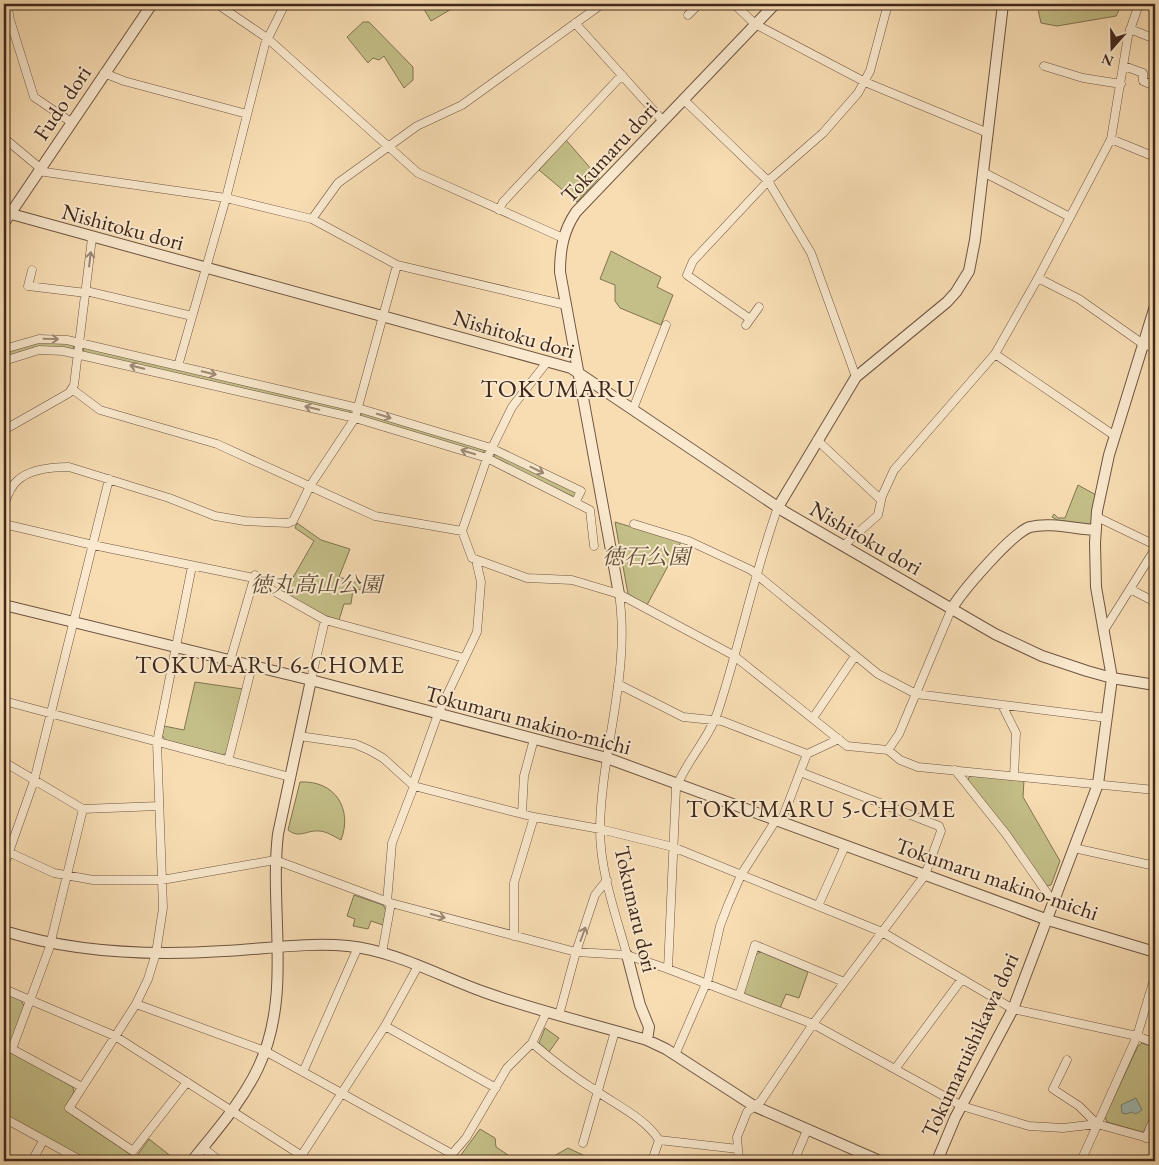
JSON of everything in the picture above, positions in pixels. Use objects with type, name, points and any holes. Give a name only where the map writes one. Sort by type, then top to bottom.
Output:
[{"type":"street","points":[[7,4],[10,20],[34,97],[71,122]]},
{"type":"street","name":"Fudo dori","points":[[5,217],[152,4]]},
{"type":"street","points":[[218,4],[267,38],[418,173],[563,238]]},
{"type":"street","points":[[178,366],[226,198],[267,38],[285,4]]},
{"type":"street","points":[[312,219],[338,182],[417,126],[462,105],[602,4]]},
{"type":"street","points":[[688,15],[699,4]]},
{"type":"street","points":[[734,4],[755,24],[865,82],[988,133]]},
{"type":"street","name":"Tokumaru dori","points":[[647,1040],[649,1027],[640,1005],[602,860],[600,829],[607,758],[618,684],[622,624],[619,594],[560,272],[563,238],[576,212],[775,4]]},
{"type":"street","points":[[759,307],[748,322],[686,277],[692,261],[768,181],[823,133],[865,82],[888,4]]},
{"type":"street","points":[[668,969],[673,847],[678,784],[714,720],[755,574],[778,507],[856,377],[947,302],[963,283],[972,260],[1003,4]]},
{"type":"street","points":[[843,546],[878,515],[880,499],[894,470],[995,354],[1038,278],[1111,139],[1130,29],[1140,4]]},
{"type":"street","points":[[575,23],[663,121]]},
{"type":"street","points":[[1130,29],[1155,39]]},
{"type":"street","points":[[1044,66],[1083,78],[1121,84]]},
{"type":"street","points":[[1124,66],[1144,73],[1143,81],[1155,86]]},
{"type":"street","points":[[104,74],[247,114]]},
{"type":"street","points":[[498,210],[503,202],[622,75]]},
{"type":"street","points":[[683,99],[768,181],[811,253],[856,377]]},
{"type":"street","points":[[4,138],[39,170],[226,198],[312,219],[396,264],[566,305]]},
{"type":"street","points":[[1111,139],[1155,157]]},
{"type":"street","points":[[983,172],[1070,217]]},
{"type":"street","name":"Nishitoku dori","points":[[5,217],[92,238],[571,368],[778,507],[951,610],[1028,650],[1112,678],[1155,685]]},
{"type":"street","points":[[4,430],[72,389],[74,385],[92,238]]},
{"type":"street","points":[[4,505],[17,481],[43,470],[69,467],[170,498],[215,516],[258,524],[293,521],[310,486],[356,418],[396,264]]},
{"type":"street","points":[[32,270],[28,286],[86,292],[192,316]]},
{"type":"street","points":[[1038,278],[1079,298],[1143,344],[1155,348]]},
{"type":"street","name":"Tokumaruishikawa dori","points":[[937,1161],[962,1106],[1013,1008],[1048,920],[1098,784],[1112,678],[1096,580],[1097,517],[1104,472],[1155,306]]},
{"type":"street","points":[[633,409],[666,325]]},
{"type":"street","points":[[4,349],[39,339],[80,342],[358,408],[491,448],[581,491],[576,501]]},
{"type":"street","points":[[4,362],[39,350],[63,350],[356,418],[487,458],[576,501],[590,510],[594,546]]},
{"type":"street","points":[[995,354],[1115,436]]},
{"type":"street","points":[[547,362],[512,407],[487,458],[462,531],[468,552],[472,558],[527,578],[572,580],[619,594],[733,655],[847,746],[888,750],[912,766],[1155,790]]},
{"type":"street","points":[[72,389],[100,410],[217,444],[375,516],[462,531]]},
{"type":"street","points":[[817,440],[880,499]]},
{"type":"street","points":[[4,866],[7,851],[34,781],[109,479]]},
{"type":"street","points":[[1097,517],[1155,546]]},
{"type":"street","points":[[4,524],[192,566],[255,577],[325,620],[464,658]]},
{"type":"street","points":[[634,524],[689,541],[755,574],[878,674],[916,694],[1107,718]]},
{"type":"street","points":[[888,750],[899,734],[951,610],[958,598],[1013,538],[1024,530],[1042,526],[1096,530]]},
{"type":"street","points":[[1103,632],[1154,553]]},
{"type":"street","points":[[382,952],[389,903],[392,843],[438,714],[477,632],[481,582],[476,560]]},
{"type":"street","points":[[187,1082],[133,1151],[69,1108],[136,1004],[148,980],[156,954],[163,916],[157,742],[192,566]]},
{"type":"street","points":[[230,661],[255,577]]},
{"type":"street","points":[[1130,589],[1155,602]]},
{"type":"street","name":"Tokumaru makino-michi","points":[[4,605],[311,680],[607,758],[1048,920],[1155,952]]},
{"type":"street","points":[[192,1161],[232,1110],[254,1076],[265,1051],[276,1000],[275,860],[290,777],[325,620]]},
{"type":"street","points":[[813,718],[856,656]]},
{"type":"street","points":[[228,761],[252,666]]},
{"type":"street","points":[[618,684],[683,717],[714,720],[807,754],[839,740]]},
{"type":"street","points":[[4,700],[290,777]]},
{"type":"street","points":[[1002,705],[1016,733],[1014,776]]},
{"type":"street","points":[[299,736],[355,744],[370,750],[383,758],[414,785],[534,817],[600,829],[673,847],[882,932],[1013,1008],[1137,1036],[1155,1043]]},
{"type":"street","points":[[522,813],[524,776],[534,739]]},
{"type":"street","points":[[675,1055],[706,984],[720,926],[741,875],[779,821],[807,754]]},
{"type":"street","points":[[4,762],[83,809],[159,806]]},
{"type":"street","points":[[955,770],[1006,834],[1054,903]]},
{"type":"street","points":[[739,1161],[736,1137],[747,1112],[761,1101],[813,1024],[925,875],[941,831],[939,826],[800,772]]},
{"type":"street","points":[[82,1087],[12,1049],[50,942],[83,809]]},
{"type":"street","points":[[514,936],[514,883],[534,817]]},
{"type":"street","points":[[818,906],[845,846]]},
{"type":"street","points":[[1074,848],[1155,866]]},
{"type":"street","points":[[7,851],[65,876],[93,880],[162,880],[275,860],[389,903],[576,952],[627,955],[668,969],[813,1024],[962,1106],[1029,1126],[1063,1128],[1097,1124],[1155,1140]]},
{"type":"street","points":[[559,1015],[576,952],[595,895],[607,880]]},
{"type":"street","points":[[4,931],[50,942],[103,950],[156,954],[319,945],[358,947],[382,952],[485,993],[647,1040],[675,1055],[754,1106],[880,1161]]},
{"type":"street","points":[[739,996],[755,945],[844,982]]},
{"type":"street","points":[[303,1072],[358,947]]},
{"type":"street","points":[[300,1159],[385,1026],[418,966]]},
{"type":"street","points":[[1081,1161],[1137,1036],[1155,976]]},
{"type":"street","points":[[895,1069],[962,979]]},
{"type":"street","points":[[4,989],[115,1036],[232,1110],[300,1159],[310,1161]]},
{"type":"street","points":[[136,1004],[265,1051],[452,1154]]},
{"type":"street","points":[[446,1161],[466,1138],[508,1068],[532,1043],[547,1011]]},
{"type":"street","points":[[385,1026],[496,1088]]},
{"type":"street","points":[[583,1143],[615,1031]]},
{"type":"street","points":[[532,1043],[557,1065],[640,1120],[654,1132],[659,1140]]},
{"type":"street","points":[[1067,1060],[1053,1089],[1079,1106],[1097,1124]]},
{"type":"street","points":[[1146,1138],[1155,1116]]},
{"type":"street","points":[[4,1118],[82,1161]]},
{"type":"street","points":[[794,1161],[807,1130]]},
{"type":"street","points":[[659,1140],[738,1149]]},
{"type":"street","points":[[652,1161],[659,1140]]},
{"type":"street","points":[[32,1161],[44,1141]]},
{"type":"street","points":[[203,1148],[220,1161]]},
{"type":"green space","points":[[421,4],[460,4],[431,21]]},
{"type":"green space","points":[[1122,4],[1116,16],[1057,26],[1041,23],[1037,5]]},
{"type":"green space","points":[[363,22],[369,22],[413,67],[413,80],[404,88],[384,56],[379,60],[373,58],[368,63],[347,37]]},
{"type":"green space","points":[[566,140],[599,178],[577,202],[539,170]]},
{"type":"green space","points":[[611,251],[661,277],[657,287],[673,295],[661,325],[620,308],[615,301],[615,285],[600,279]]},
{"type":"green space","points":[[39,341],[74,344],[73,350],[38,348],[4,359],[4,351]]},
{"type":"green space","points":[[84,346],[352,408],[349,414],[83,353]]},
{"type":"green space","points":[[362,411],[485,448],[483,455],[360,418]]},
{"type":"green space","points":[[496,452],[577,491],[574,497],[493,459]]},
{"type":"green space","points":[[1078,485],[1096,495],[1092,525],[1057,520],[1052,517],[1054,514],[1058,518],[1065,518]]},
{"type":"green space","name":"徳石公園","points":[[615,522],[681,542],[647,605],[628,594]]},
{"type":"green space","name":"徳丸高山公園","points":[[297,523],[321,540],[350,549],[339,577],[365,585],[364,590],[353,589],[351,604],[344,604],[339,620],[323,615],[284,593],[314,541],[295,528]]},
{"type":"green space","points":[[195,682],[243,689],[228,752],[223,755],[165,740],[162,735],[164,726],[184,730]]},
{"type":"green space","points":[[970,776],[1024,780],[1023,797],[1060,861],[1051,885],[1046,886],[967,781]]},
{"type":"green space","points":[[300,782],[323,786],[332,791],[338,799],[343,807],[345,818],[341,840],[322,831],[296,834],[288,830]]},
{"type":"green space","points":[[354,895],[383,905],[386,910],[383,925],[371,921],[368,929],[353,926],[355,919],[347,916]]},
{"type":"green space","points":[[761,952],[808,972],[799,998],[786,994],[780,1008],[746,995],[744,991],[756,954]]},
{"type":"green space","points":[[4,993],[21,1000],[24,1006],[8,1050],[73,1087],[74,1092],[70,1099],[72,1115],[133,1156],[136,1157],[149,1139],[177,1161],[82,1161],[4,1116]]},
{"type":"green space","points":[[545,1028],[559,1038],[549,1052],[539,1043]]},
{"type":"green space","points":[[1142,1043],[1155,1048],[1155,1093],[1151,1117],[1142,1132],[1107,1122],[1105,1117],[1138,1046]]},
{"type":"green space","points":[[480,1129],[495,1138],[496,1147],[517,1161],[462,1161],[458,1159]]},
{"type":"green space","points":[[568,1148],[596,1161],[550,1161],[554,1156]]},
{"type":"water","points":[[1136,1098],[1142,1110],[1136,1114],[1132,1112],[1122,1113],[1121,1105]]},
{"type":"district","name":"TOKUMARU","points":[[558,388]]},
{"type":"district","name":"TOKUMARU 6-CHOME","points":[[270,664]]},
{"type":"district","name":"TOKUMARU 5-CHOME","points":[[821,808]]}]
